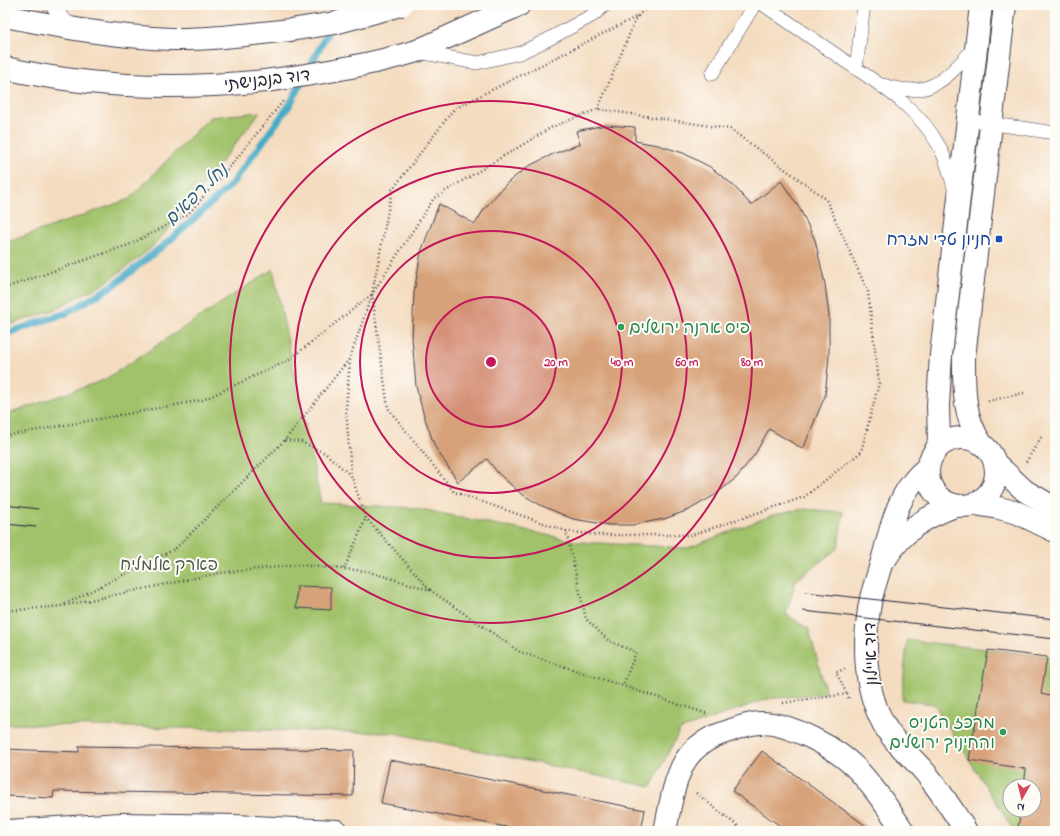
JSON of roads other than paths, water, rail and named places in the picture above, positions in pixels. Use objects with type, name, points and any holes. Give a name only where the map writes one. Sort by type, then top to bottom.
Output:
[{"type":"street","points":[[5,16],[84,31],[172,38],[218,38],[290,30],[335,23],[401,5]]},
{"type":"street","name":"דוד בנבנישתי","points":[[5,68],[71,80],[123,86],[204,86],[266,81],[348,68],[388,60],[417,52],[519,5]]},
{"type":"street","points":[[981,5],[941,355],[938,405],[939,441],[932,458],[928,477],[931,487],[937,496],[945,502],[965,505],[984,499],[995,482],[996,472],[992,455],[980,443],[974,434],[965,403],[964,357],[1005,5]]},
{"type":"street","points":[[932,458],[944,442],[953,439],[972,439],[980,443]]},
{"type":"street","name":"דוד איילון","points":[[932,458],[911,483],[895,514],[871,599],[866,634],[867,668],[875,707],[883,724],[895,741],[929,776],[966,831]]},
{"type":"street","points":[[995,463],[1025,492],[1055,508]]},
{"type":"street","name":"דוד איילון","points":[[880,568],[889,554],[912,528],[937,513],[965,505],[999,508],[1018,513],[1055,531]]},
{"type":"street","points":[[664,831],[678,778],[685,761],[695,749],[710,738],[744,725],[761,723],[779,726],[798,732],[842,756],[872,787],[903,831]]},
{"type":"street","points":[[7,831],[122,824],[234,826],[336,831]]},
{"type":"lane","points":[[52,5],[66,21],[84,31]]},
{"type":"lane","points":[[417,52],[477,62],[520,53],[593,15],[605,5]]},
{"type":"lane","points":[[712,74],[754,5]]},
{"type":"lane","points":[[764,5],[876,82],[909,108],[939,145],[945,158],[958,201]]},
{"type":"lane","points":[[856,69],[864,5]]},
{"type":"lane","points":[[876,82],[893,88],[906,90],[919,90],[928,87],[940,82],[951,74],[976,46]]},
{"type":"lane","points":[[968,120],[1055,133]]},
{"type":"waterway","name":"נחל רפאים","points":[[336,17],[342,5]]},
{"type":"waterway","name":"נחל רפאים","points":[[308,70],[330,28]]},
{"type":"waterway","name":"נחל רפאים","points":[[5,334],[66,313],[114,285],[169,241],[230,186],[289,106],[303,80]]},
{"type":"tram line","points":[[5,505],[38,509]]},
{"type":"tram line","points":[[5,524],[36,527]]},
{"type":"tram line","points":[[805,592],[1055,619]]},
{"type":"tram line","points":[[803,611],[1055,639]]},
{"type":"place","name":"חניון טדי מזרח","points":[[999,239]]},
{"type":"place","name":"פיס ארנה ירושלים","points":[[621,327]]},
{"type":"place","name":"מרכז הטניס והחינוך ירושלים","points":[[1003,732]]},
{"type":"park label","name":"פארק אלמליח","points":[[169,564]]}]
